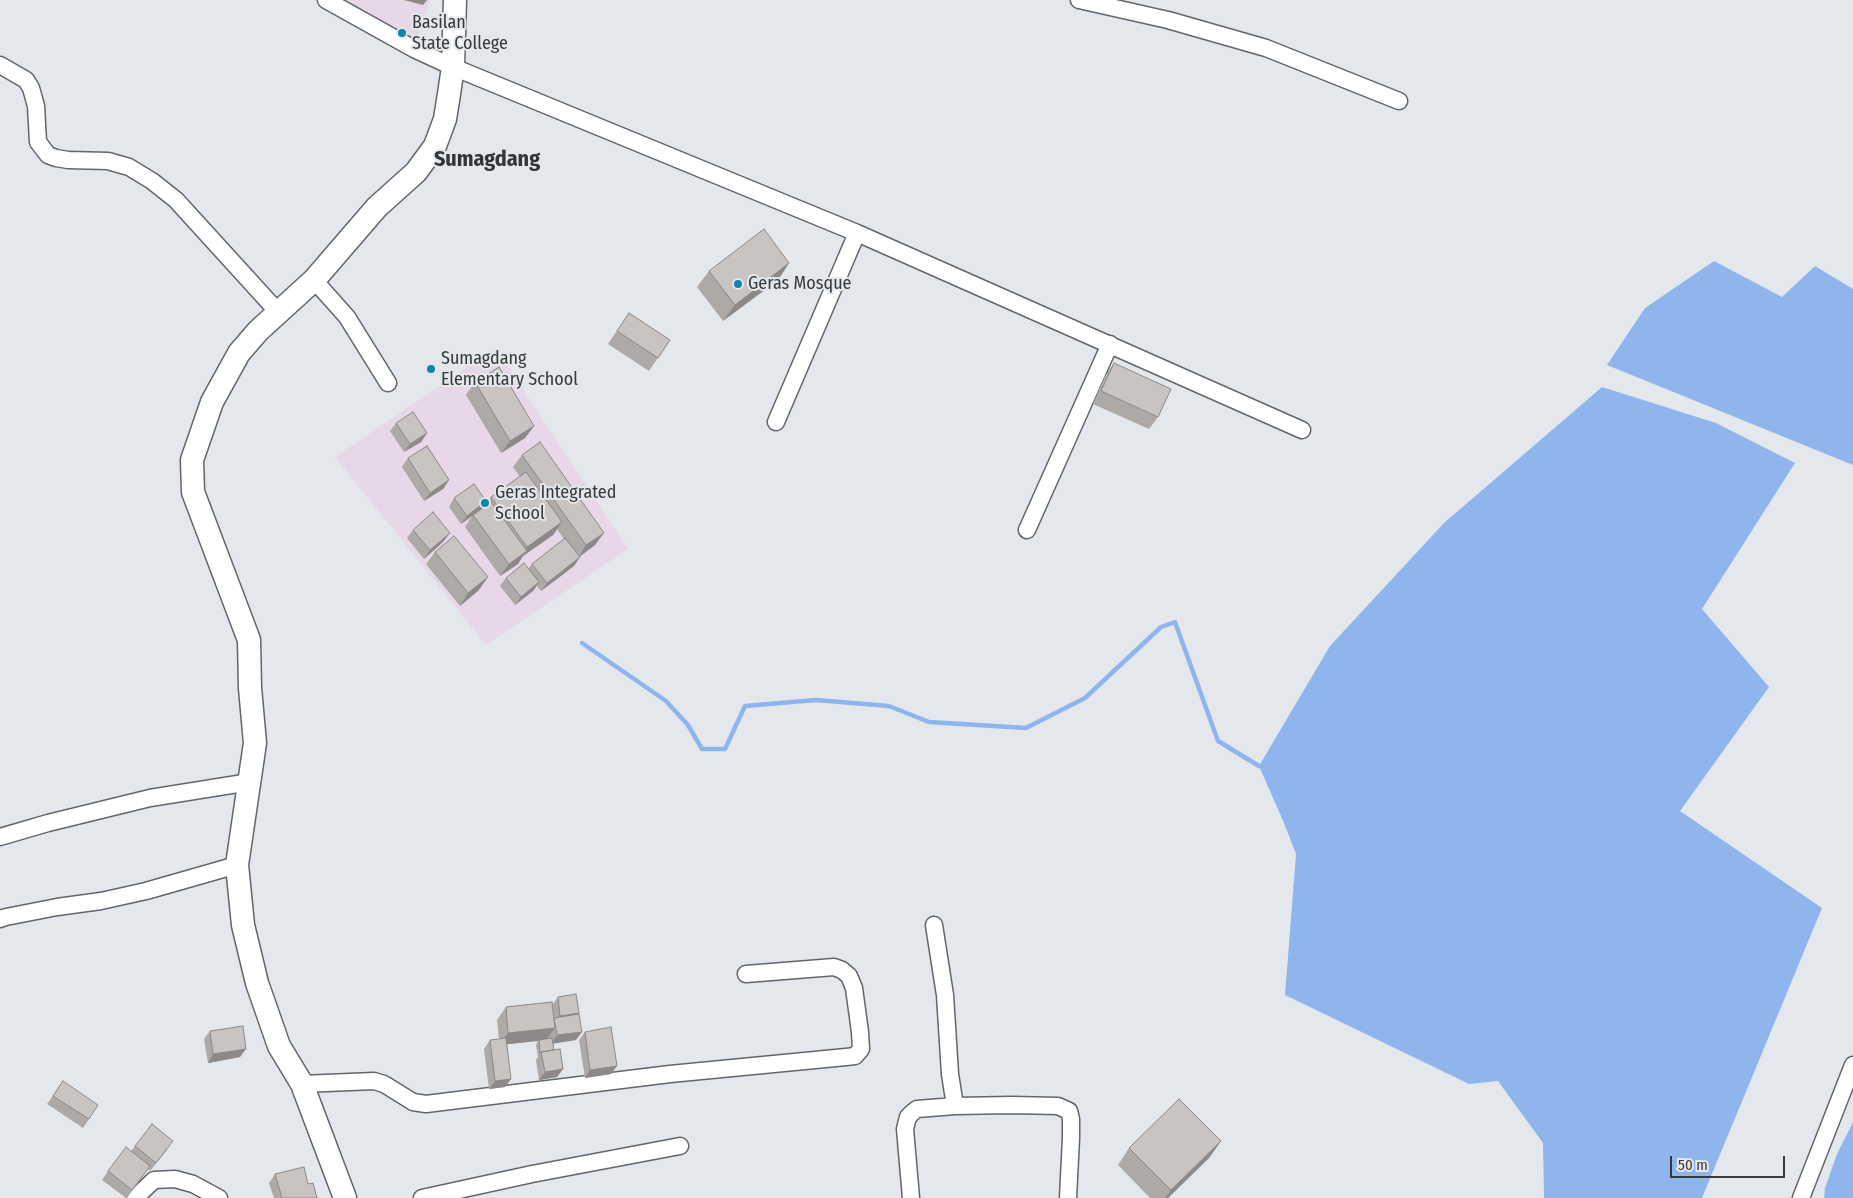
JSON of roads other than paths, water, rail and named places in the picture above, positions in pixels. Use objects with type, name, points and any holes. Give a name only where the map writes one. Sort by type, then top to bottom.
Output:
[{"type":"street","points":[[326,0],[414,49],[453,67],[858,233],[1302,430]]},
{"type":"street","points":[[345,1198],[302,1084],[279,1046],[257,983],[243,925],[237,865],[255,743],[250,688],[249,640],[193,492],[192,460],[212,402],[239,353],[258,331],[314,280],[377,207],[416,172],[435,146],[446,120],[453,67],[455,0]]},
{"type":"street","points":[[1078,0],[1168,20],[1266,48],[1399,101]]},
{"type":"street","points":[[0,65],[26,80],[31,88],[36,106],[38,142],[48,155],[68,160],[108,161],[129,167],[152,181],[176,200],[278,312]]},
{"type":"street","points":[[776,422],[858,233]]},
{"type":"street","points":[[314,280],[347,317],[388,383]]},
{"type":"street","points":[[1027,530],[1110,344]]},
{"type":"street","points":[[0,837],[150,798],[250,782]]},
{"type":"street","points":[[0,919],[146,891],[237,865]]},
{"type":"street","points":[[934,925],[944,995],[950,1074],[955,1106]]},
{"type":"street","points":[[302,1084],[374,1082],[384,1084],[413,1102],[426,1104],[670,1074],[855,1056],[861,1049],[854,988],[849,976],[842,970],[834,967],[746,974]]},
{"type":"street","points":[[1800,1198],[1853,1064]]},
{"type":"street","points":[[910,1198],[905,1129],[908,1117],[917,1109],[955,1106],[1046,1105],[1067,1109],[1070,1114],[1068,1198]]},
{"type":"street","points":[[422,1198],[532,1174],[680,1146]]},
{"type":"street","points":[[135,1198],[154,1180],[174,1179],[193,1184],[219,1198]]},
{"type":"water","points":[[1714,261],[1782,297],[1815,266],[1853,289],[1853,465],[1607,365],[1645,308]]},
{"type":"water","points":[[1602,387],[1716,423],[1795,463],[1702,609],[1769,687],[1680,811],[1822,908],[1702,1198],[1544,1198],[1543,1143],[1498,1081],[1469,1084],[1285,995],[1296,854],[1259,766],[1330,646],[1444,523]]},
{"type":"water","points":[[1853,1122],[1853,1198],[1824,1198],[1825,1188],[1837,1154]]},
{"type":"waterway","points":[[582,643],[666,701],[688,725],[702,749],[725,749],[745,706],[816,700],[889,706],[929,722],[1026,728],[1085,698],[1161,627],[1175,622],[1218,741],[1259,766]]},
{"type":"place","name":"Basilan State College","points":[[402,33]]},
{"type":"place","name":"Geras Mosque","points":[[738,284]]},
{"type":"place","name":"Sumagdang Elementary School","points":[[431,369]]},
{"type":"place","name":"Geras Integrated School","points":[[485,503]]},
{"type":"district","name":"Sumagdang","points":[[487,160]]}]
